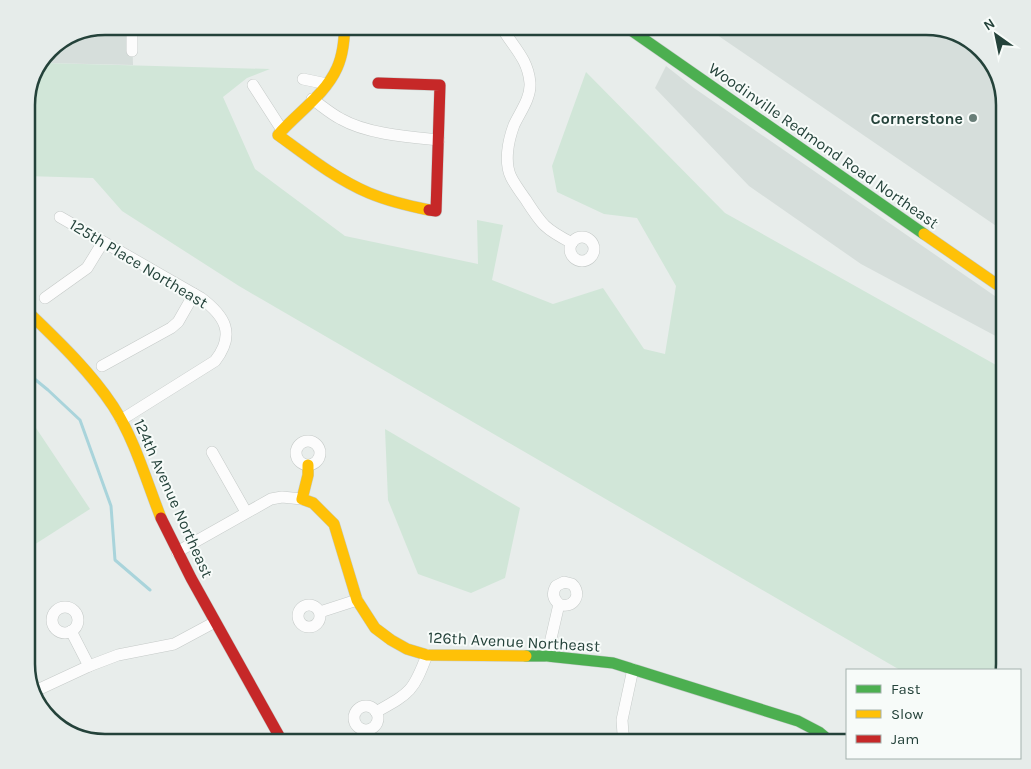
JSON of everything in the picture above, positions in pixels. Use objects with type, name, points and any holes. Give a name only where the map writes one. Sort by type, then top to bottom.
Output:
[{"type":"street","points":[[132,35],[132,51]]},
{"type":"street","points":[[280,132],[327,84],[337,70],[344,35]]},
{"type":"street","points":[[507,35],[519,51],[527,68],[530,85],[528,99],[514,126],[508,153],[508,164],[512,178],[541,224],[552,233],[572,243]]},
{"type":"street","name":"Woodinville Redmond Road Northeast","points":[[638,35],[996,284]]},
{"type":"street","points":[[303,79],[327,84]]},
{"type":"street","points":[[253,85],[280,132],[363,191],[412,206],[436,210],[440,85],[378,83]]},
{"type":"street","points":[[312,99],[342,120],[366,129],[409,137],[439,140]]},
{"type":"street","name":"125th Place Northeast","points":[[60,217],[194,294],[219,313],[224,322],[226,338],[222,352],[215,361],[121,420]]},
{"type":"street","points":[[45,298],[87,268],[103,242]]},
{"type":"street","points":[[102,366],[171,328],[178,322],[194,294]]},
{"type":"street","name":"124th Avenue Northeast","points":[[35,319],[90,377],[121,420],[177,552],[279,734]]},
{"type":"street","points":[[212,452],[246,512]]},
{"type":"street","points":[[177,552],[271,499],[282,497],[302,499],[308,474],[308,465]]},
{"type":"street","name":"126th Avenue Northeast","points":[[302,499],[312,503],[334,524],[357,600],[365,614],[375,628],[407,649],[427,655],[547,656],[613,662],[798,721],[821,734]]},
{"type":"street","points":[[320,612],[357,600]]},
{"type":"street","points":[[547,656],[559,604]]},
{"type":"street","points":[[39,689],[118,655],[174,644],[215,622]]},
{"type":"street","points":[[71,631],[89,666]]},
{"type":"street","points":[[376,712],[410,692],[418,679],[427,655]]},
{"type":"street","points":[[623,734],[622,720],[633,669]]},
{"type":"shaded area","points":[[105,35],[132,35],[133,65],[48,63],[70,44],[82,39]]},
{"type":"shaded area","points":[[717,35],[926,35],[949,39],[971,51],[971,60],[980,60],[982,62],[995,91],[996,226]]},
{"type":"shaded area","points":[[666,66],[694,88],[996,297],[996,336],[861,264],[749,186],[655,88]]},
{"type":"green space","points":[[48,63],[270,69],[247,78],[223,97],[255,169],[345,236],[478,264],[477,220],[503,225],[492,280],[553,304],[603,288],[644,349],[665,354],[676,286],[637,218],[604,214],[557,192],[552,166],[586,72],[725,213],[996,365],[996,669],[898,669],[239,286],[122,211],[93,178],[35,176],[35,100],[37,87]]},
{"type":"green space","points":[[35,426],[90,509],[35,544]]},
{"type":"green space","points":[[385,429],[520,508],[505,578],[471,593],[418,574],[388,500]]},
{"type":"waterway","points":[[35,379],[80,420],[111,506],[115,560],[150,590]]},
{"type":"traffic: fast","points":[[638,35],[924,234]]},
{"type":"traffic: fast","points":[[526,656],[547,656],[613,663],[798,721],[821,734]]},
{"type":"traffic: slow","points":[[344,35],[341,58],[332,78],[318,95],[278,135],[322,167],[357,187],[391,201],[429,210]]},
{"type":"traffic: slow","points":[[924,234],[996,284]]},
{"type":"traffic: slow","points":[[35,319],[83,368],[113,406],[128,432],[161,518]]},
{"type":"traffic: slow","points":[[308,465],[308,475],[302,499],[313,503],[334,524],[357,600],[375,628],[407,649],[427,655],[526,656]]},
{"type":"traffic: jam","points":[[378,83],[440,85],[436,211],[429,210]]},
{"type":"traffic: jam","points":[[161,518],[191,578],[278,734]]},
{"type":"place","name":"Cornerstone","points":[[973,118]]}]
